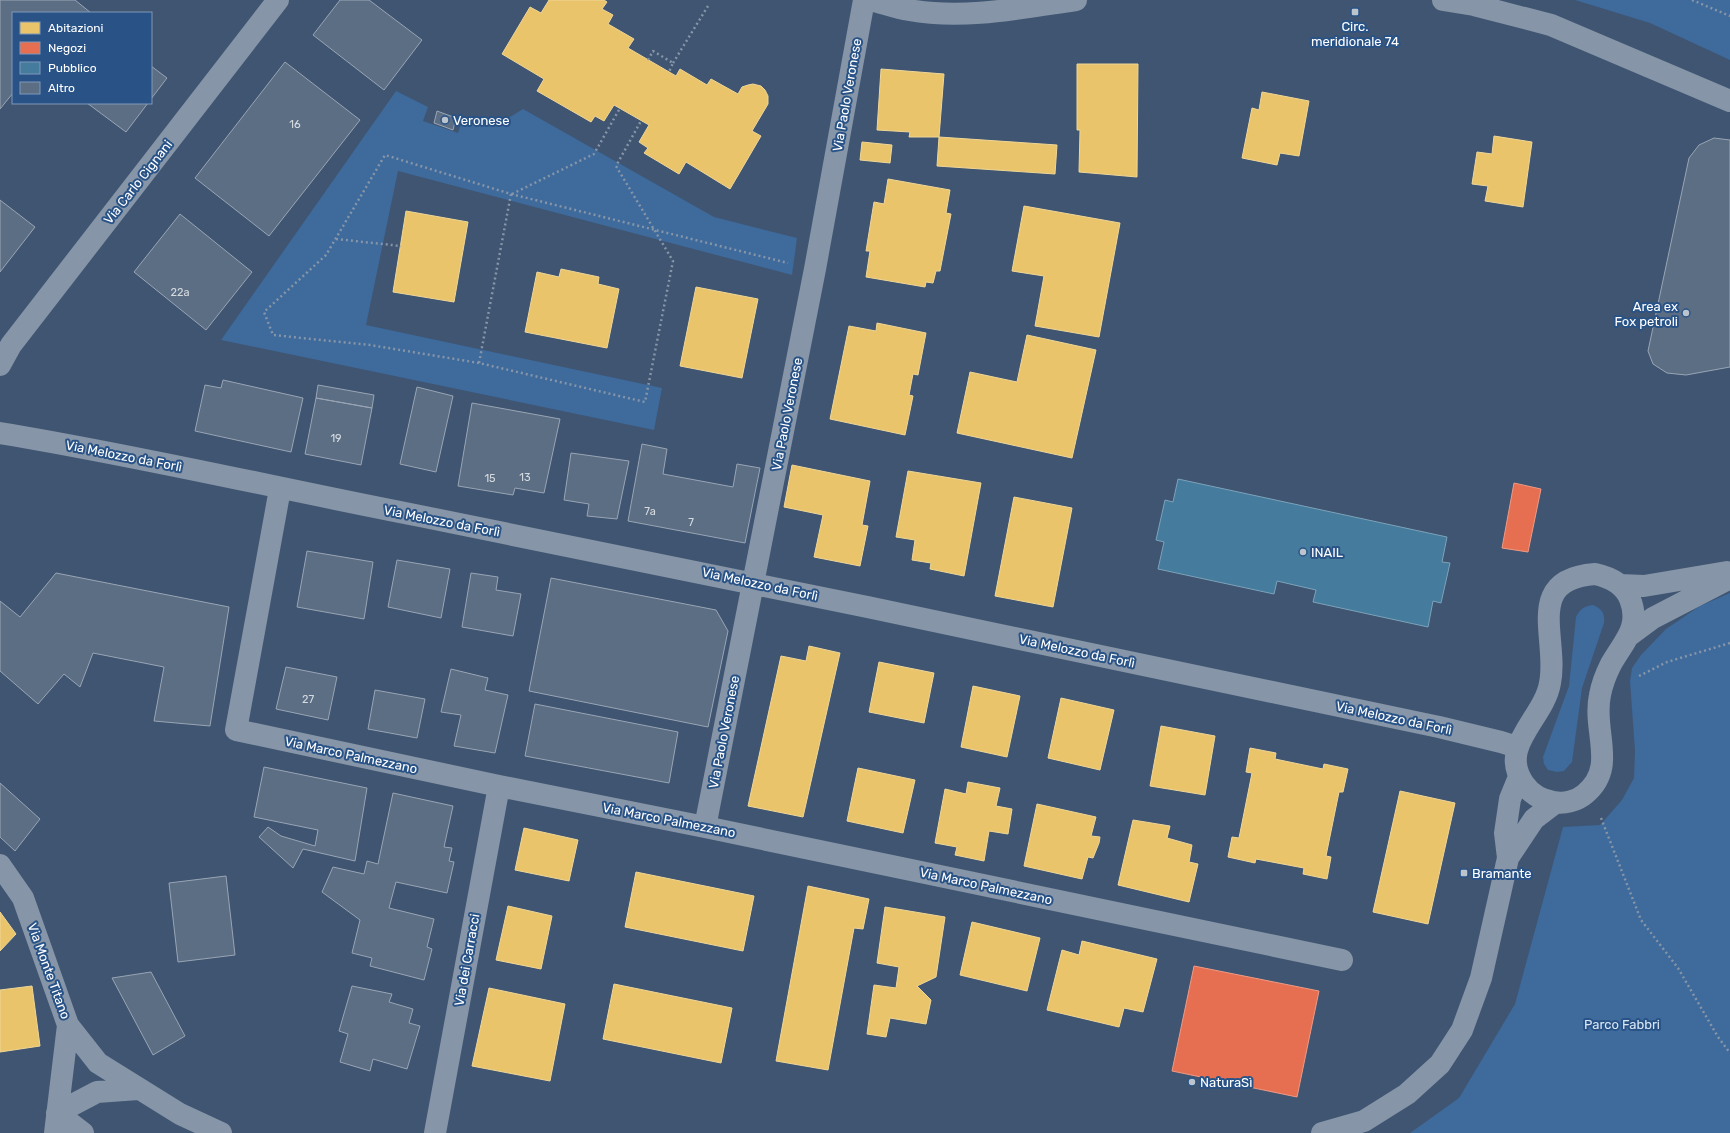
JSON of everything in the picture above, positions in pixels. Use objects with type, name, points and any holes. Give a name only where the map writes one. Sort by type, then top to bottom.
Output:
[{"type":"street","name":"Via Carlo Cignani","points":[[0,365],[11,345],[278,0]]},
{"type":"street","name":"Via Paolo Veronese","points":[[705,827],[815,270],[864,0]]},
{"type":"street","points":[[870,0],[908,10],[956,14],[1012,9],[1076,0]]},
{"type":"street","points":[[1443,0],[1474,5],[1551,25],[1730,102]]},
{"type":"street","name":"Via Melozzo da Forlì","points":[[0,433],[147,460],[280,489],[754,583],[1431,726],[1517,747]]},
{"type":"street","name":"Via Marco Palmezzano","points":[[280,489],[236,730],[499,786],[705,827],[1342,960]]},
{"type":"street","points":[[1620,585],[1644,586],[1730,572]]},
{"type":"street","points":[[1595,574],[1608,577],[1620,585],[1629,595],[1634,608],[1634,621],[1630,635],[1611,664],[1604,679],[1599,697],[1598,718],[1603,763],[1600,777],[1592,788],[1582,797],[1568,802],[1555,803],[1540,799],[1528,790],[1519,777],[1515,763],[1517,747],[1523,734],[1545,701],[1550,684],[1552,661],[1548,621],[1549,606],[1555,592],[1566,582],[1580,575],[1595,574]]},
{"type":"street","points":[[1630,635],[1654,618],[1730,578]]},
{"type":"street","points":[[1322,1133],[1364,1121],[1407,1094],[1440,1064],[1462,1030],[1481,978],[1508,858],[1505,833],[1510,799],[1519,777]]},
{"type":"street","name":"Via dei Carracci","points":[[435,1133],[499,786]]},
{"type":"street","points":[[1508,858],[1534,819],[1555,803]]},
{"type":"street","name":"Via Monte Titano","points":[[0,865],[23,898],[68,1025],[56,1123]]},
{"type":"street","points":[[68,1025],[98,1063],[180,1114],[221,1133],[227,1133]]},
{"type":"street","points":[[56,1123],[97,1092],[138,1089]]},
{"type":"street","points":[[56,1123],[83,1133]]},
{"type":"path","points":[[1692,0],[1730,16]]},
{"type":"path","points":[[668,72],[708,6]]},
{"type":"path","points":[[648,60],[653,51],[673,63]]},
{"type":"path","points":[[512,194],[594,154],[620,108]]},
{"type":"path","points":[[641,121],[616,166],[654,229],[673,261],[645,402],[479,363],[370,345],[273,335],[264,312],[326,255],[385,155],[512,194],[654,229],[815,270]]},
{"type":"path","points":[[479,363],[512,194]]},
{"type":"path","points":[[336,239],[401,246]]},
{"type":"path","points":[[1635,681],[1639,675],[1667,662],[1730,643]]},
{"type":"path","points":[[1604,812],[1600,817],[1641,920],[1678,968],[1718,1037],[1730,1053]]},
{"type":"green space","points":[[1575,0],[1730,0],[1730,60],[1650,23]]},
{"type":"green space","points":[[396,91],[428,107],[423,121],[458,133],[463,118],[494,127],[523,109],[714,217],[797,238],[792,275],[398,171],[366,325],[662,388],[654,430],[221,340]]},
{"type":"green space","name":"Parco Fabbri","points":[[1730,593],[1730,1133],[1410,1133],[1459,1098],[1515,1004],[1563,827],[1600,825],[1622,800],[1634,778],[1635,751],[1630,681],[1632,668],[1641,655],[1666,629],[1700,606]]},
{"type":"green space","points":[[1593,605],[1599,608],[1602,612],[1604,623],[1582,688],[1572,762],[1564,771],[1557,772],[1548,770],[1544,764],[1543,757],[1569,686],[1576,617],[1583,608]]},
{"type":"building: Abitazioni","points":[[549,0],[604,0],[607,2],[602,9],[613,15],[608,24],[634,39],[628,48],[676,76],[680,69],[707,85],[711,79],[738,94],[742,87],[753,84],[761,86],[765,90],[768,96],[768,104],[752,131],[761,136],[730,189],[686,162],[679,174],[644,153],[648,148],[639,142],[649,125],[614,105],[604,121],[595,116],[591,122],[537,91],[544,79],[502,54],[530,7],[541,13]]},
{"type":"building: Abitazioni","points":[[1077,64],[1138,64],[1137,177],[1079,172],[1080,130],[1077,130]]},
{"type":"building: Abitazioni","points":[[881,69],[944,74],[939,137],[909,137],[910,132],[877,130]]},
{"type":"building: Abitazioni","points":[[1262,92],[1309,101],[1299,156],[1280,153],[1277,165],[1242,158],[1252,108],[1259,110]]},
{"type":"building: Abitazioni","points":[[1494,136],[1532,142],[1523,207],[1485,201],[1488,186],[1472,184],[1477,152],[1492,154]]},
{"type":"building: Abitazioni","points":[[939,137],[1057,145],[1055,174],[937,166]]},
{"type":"building: Abitazioni","points":[[862,142],[892,145],[890,163],[860,160]]},
{"type":"building: Abitazioni","points":[[888,179],[950,190],[946,213],[951,214],[940,271],[936,271],[933,283],[926,282],[925,287],[866,277],[870,251],[866,251],[874,202],[884,204]]},
{"type":"building: Abitazioni","points":[[1024,206],[1120,223],[1099,337],[1035,326],[1044,276],[1012,271]]},
{"type":"building: Abitazioni","points":[[406,211],[468,222],[454,302],[393,292]]},
{"type":"building: Abitazioni","points":[[561,269],[599,277],[598,284],[619,289],[607,348],[525,332],[537,272],[559,277]]},
{"type":"building: Abitazioni","points":[[696,287],[758,299],[742,378],[680,366]]},
{"type":"building: Abitazioni","points":[[877,323],[926,333],[918,375],[913,374],[909,395],[913,396],[905,435],[830,419],[849,326],[876,331]]},
{"type":"building: Abitazioni","points":[[1027,335],[1096,350],[1072,458],[957,433],[970,372],[1017,382]]},
{"type":"building: Abitazioni","points":[[792,465],[870,481],[862,525],[868,526],[860,566],[814,557],[823,515],[784,507]]},
{"type":"building: Abitazioni","points":[[908,471],[981,483],[964,576],[930,569],[931,563],[912,560],[915,540],[896,537]]},
{"type":"building: Abitazioni","points":[[1014,497],[1072,508],[1053,607],[995,596]]},
{"type":"building: Abitazioni","points":[[809,646],[840,653],[803,817],[748,806],[781,656],[806,661]]},
{"type":"building: Abitazioni","points":[[879,662],[934,673],[924,723],[869,712]]},
{"type":"building: Abitazioni","points":[[973,686],[1020,696],[1007,757],[961,747]]},
{"type":"building: Abitazioni","points":[[1061,698],[1114,710],[1100,770],[1048,758]]},
{"type":"building: Abitazioni","points":[[1161,726],[1215,736],[1205,795],[1150,786]]},
{"type":"building: Abitazioni","points":[[1250,748],[1276,753],[1275,759],[1323,769],[1324,764],[1348,769],[1343,792],[1339,792],[1326,856],[1331,857],[1327,879],[1303,874],[1304,868],[1256,859],[1255,863],[1228,857],[1232,837],[1239,838],[1252,773],[1246,772]]},
{"type":"building: Abitazioni","points":[[858,768],[915,780],[903,833],[847,821]]},
{"type":"building: Abitazioni","points":[[968,782],[1000,788],[996,806],[1012,809],[1008,834],[989,831],[984,861],[955,855],[957,847],[935,843],[945,789],[966,794]]},
{"type":"building: Abitazioni","points":[[1400,791],[1455,803],[1428,924],[1373,912]]},
{"type":"building: Abitazioni","points":[[1037,804],[1096,817],[1091,836],[1100,837],[1099,843],[1093,858],[1088,857],[1082,879],[1024,866]]},
{"type":"building: Abitazioni","points":[[1133,820],[1170,826],[1167,838],[1192,845],[1189,862],[1198,864],[1189,902],[1118,885]]},
{"type":"building: Abitazioni","points":[[524,828],[578,840],[569,881],[515,870]]},
{"type":"building: Abitazioni","points":[[636,872],[754,896],[743,951],[625,927]]},
{"type":"building: Abitazioni","points":[[808,886],[869,899],[863,929],[854,928],[828,1070],[776,1061]]},
{"type":"building: Abitazioni","points":[[508,906],[552,916],[541,969],[496,960]]},
{"type":"building: Abitazioni","points":[[885,907],[945,917],[936,977],[917,986],[931,1000],[926,1024],[890,1018],[886,1037],[867,1034],[874,985],[896,988],[899,967],[877,963]]},
{"type":"building: Abitazioni","points":[[0,912],[16,934],[0,951]]},
{"type":"building: Abitazioni","points":[[972,922],[1040,938],[1027,991],[960,975]]},
{"type":"building: Abitazioni","points":[[1082,941],[1157,959],[1143,1012],[1124,1008],[1119,1027],[1047,1010],[1062,950],[1079,955]]},
{"type":"building: Abitazioni","points":[[614,984],[732,1008],[721,1063],[603,1039]]},
{"type":"building: Abitazioni","points":[[32,986],[40,1046],[0,1052],[0,990]]},
{"type":"building: Abitazioni","points":[[489,988],[565,1004],[550,1081],[472,1066]]},
{"type":"building: Negozi","points":[[1514,483],[1541,489],[1528,552],[1502,548]]},
{"type":"building: Negozi","points":[[1194,966],[1319,991],[1297,1097],[1172,1071]]},
{"type":"building: Pubblico","name":"INAIL","points":[[1178,479],[1447,537],[1442,562],[1450,563],[1441,603],[1433,601],[1428,627],[1313,602],[1316,590],[1277,581],[1274,594],[1158,569],[1164,542],[1156,540],[1165,500],[1173,502]]},
{"type":"building: Altro","points":[[0,0],[75,0],[90,12],[12,12],[12,94],[0,109]]},
{"type":"building: Altro","points":[[340,0],[369,0],[422,40],[384,90],[313,35]]},
{"type":"building: Altro","points":[[285,62],[360,120],[269,236],[195,178]]},
{"type":"building: Altro","points":[[152,67],[167,78],[152,98]]},
{"type":"building: Altro","points":[[88,104],[147,104],[126,132]]},
{"type":"building: Altro","name":"Veronese","points":[[437,111],[456,118],[453,130],[434,123]]},
{"type":"building: Altro","points":[[1714,138],[1730,140],[1730,367],[1686,375],[1667,373],[1653,364],[1648,351],[1689,158],[1699,145]]},
{"type":"building: Altro","points":[[0,200],[35,227],[0,272]]},
{"type":"building: Altro","points":[[180,214],[252,272],[206,330],[134,272]]},
{"type":"building: Altro","points":[[223,380],[303,398],[291,452],[195,431],[205,385],[221,388]]},
{"type":"building: Altro","points":[[318,385],[374,395],[372,408],[316,398]]},
{"type":"building: Altro","points":[[417,387],[453,396],[436,472],[400,464]]},
{"type":"building: Altro","points":[[316,398],[372,408],[361,465],[305,454]]},
{"type":"building: Altro","points":[[472,403],[560,419],[544,493],[515,488],[513,495],[458,486]]},
{"type":"building: Altro","points":[[642,444],[667,449],[663,474],[733,487],[737,464],[760,468],[745,543],[628,521]]},
{"type":"building: Altro","points":[[571,453],[629,461],[617,519],[587,516],[589,504],[564,500]]},
{"type":"building: Altro","points":[[307,551],[373,562],[364,619],[297,607]]},
{"type":"building: Altro","points":[[397,560],[450,569],[441,618],[388,607]]},
{"type":"building: Altro","points":[[56,573],[229,607],[210,726],[154,721],[164,667],[93,653],[80,687],[64,674],[38,704],[0,671],[0,601],[20,617]]},
{"type":"building: Altro","points":[[471,573],[498,577],[496,590],[521,594],[513,636],[462,627]]},
{"type":"building: Altro","points":[[551,578],[716,610],[728,631],[708,727],[529,691]]},
{"type":"building: Altro","points":[[286,667],[337,677],[328,720],[276,709]]},
{"type":"building: Altro","points":[[451,669],[488,678],[485,690],[508,695],[495,753],[454,746],[461,715],[441,712]]},
{"type":"building: Altro","points":[[375,690],[425,699],[417,738],[368,729]]},
{"type":"building: Altro","points":[[535,704],[678,732],[669,783],[525,756]]},
{"type":"building: Altro","points":[[264,767],[367,788],[355,861],[303,849],[293,868],[259,837],[268,827],[281,836],[315,846],[318,830],[254,817]]},
{"type":"building: Altro","points":[[0,783],[40,819],[15,851],[0,837]]},
{"type":"building: Altro","points":[[393,793],[453,806],[444,847],[452,848],[449,861],[454,862],[447,893],[396,882],[389,908],[434,919],[427,947],[432,949],[424,980],[370,966],[372,958],[352,953],[360,920],[322,892],[333,867],[364,874],[367,861],[378,864]]},
{"type":"building: Altro","points":[[226,876],[235,955],[178,962],[169,883]]},
{"type":"building: Altro","points":[[151,972],[185,1036],[153,1055],[112,978]]},
{"type":"building: Altro","points":[[352,986],[392,994],[389,1002],[413,1009],[409,1023],[420,1026],[407,1069],[373,1059],[370,1071],[340,1062],[348,1034],[339,1031]]},
{"type":"place","name":"Circ. meridionale 74","points":[[1355,12]]},
{"type":"place","name":"Veronese","points":[[445,120]]},
{"type":"place","name":"Area ex Fox petroli","points":[[1686,313]]},
{"type":"place","name":"INAIL","points":[[1303,552]]},
{"type":"place","name":"Bramante","points":[[1464,873]]},
{"type":"place","name":"NaturaSì","points":[[1192,1082]]}]
